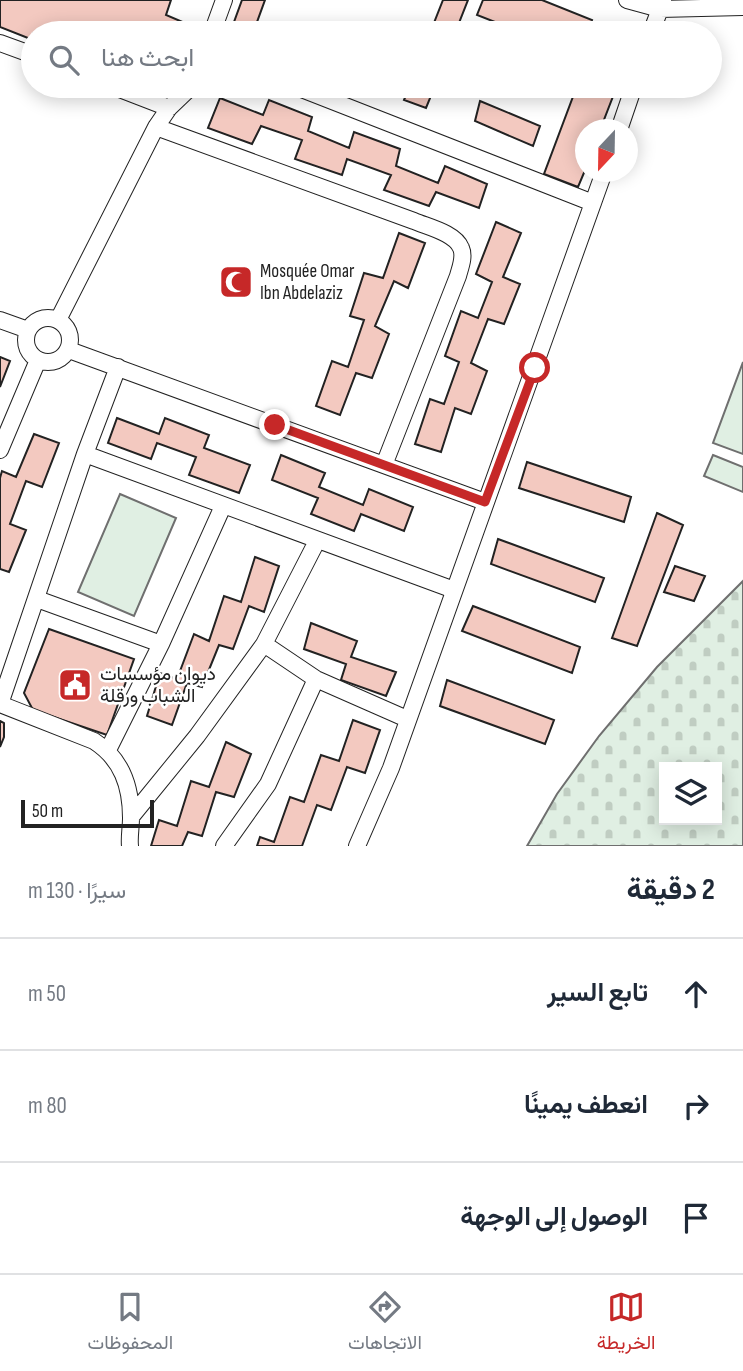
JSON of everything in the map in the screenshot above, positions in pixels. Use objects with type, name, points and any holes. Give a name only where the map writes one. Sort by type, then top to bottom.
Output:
[{"type":"street","points":[[216,21],[224,0]]},
{"type":"street","points":[[627,0],[661,5],[743,7]]},
{"type":"street","points":[[0,43],[21,51]]},
{"type":"street","points":[[143,98],[169,108]]},
{"type":"street","points":[[58,320],[156,127],[179,98]]},
{"type":"street","points":[[325,98],[593,203]]},
{"type":"street","points":[[622,119],[630,98]]},
{"type":"street","points":[[156,127],[414,221],[451,237],[461,247],[463,257],[458,276],[384,465]]},
{"type":"street","points":[[357,846],[391,768],[600,182]]},
{"type":"street","points":[[47,317],[58,320],[67,328],[71,338],[69,350],[61,359],[50,362],[38,360],[30,352],[26,341],[28,330],[36,321],[47,317]]},
{"type":"street","points":[[0,320],[28,330]]},
{"type":"street","points":[[69,350],[485,502]]},
{"type":"street","points":[[0,450],[38,360]]},
{"type":"street","points":[[118,367],[85,454],[0,704],[94,741],[108,750],[124,776],[130,795],[130,846]]},
{"type":"street","points":[[85,454],[454,590]]},
{"type":"street","points":[[108,750],[161,644],[223,506]]},
{"type":"street","points":[[131,817],[197,736],[264,643],[317,541]]},
{"type":"street","points":[[37,599],[161,644]]},
{"type":"street","points":[[264,643],[316,679],[407,719]]},
{"type":"street","points":[[224,846],[268,784],[316,679]]},
{"type":"green space","points":[[743,362],[743,454],[713,443]]},
{"type":"green space","points":[[713,455],[743,467],[743,492],[704,476]]},
{"type":"green space","points":[[120,494],[176,518],[134,616],[78,592]]},
{"type":"green space","points":[[743,581],[743,846],[527,846],[557,794],[599,736],[657,667]]},
{"type":"building","points":[[0,0],[171,0],[166,15],[180,21],[21,21],[21,35],[0,27]]},
{"type":"building","points":[[242,0],[265,0],[257,21],[234,21]]},
{"type":"building","points":[[443,0],[468,0],[460,21],[435,21]]},
{"type":"building","points":[[483,0],[542,0],[592,20],[492,21],[477,15]]},
{"type":"building","points":[[220,98],[263,115],[269,100],[312,117],[308,131],[349,148],[354,132],[400,149],[396,166],[438,183],[445,166],[487,184],[479,208],[436,192],[429,206],[384,190],[391,175],[347,159],[342,175],[295,159],[302,140],[261,126],[252,144],[208,128]]},
{"type":"building","points":[[405,98],[430,98],[426,108],[404,100]]},
{"type":"building","points":[[572,98],[612,98],[604,119],[575,119],[575,182],[580,182],[578,187],[544,174]]},
{"type":"building","points":[[480,101],[540,126],[533,146],[475,121]]},
{"type":"building","points":[[496,222],[521,233],[503,277],[520,284],[504,324],[488,319],[471,363],[487,371],[471,414],[455,408],[441,452],[415,444],[430,399],[444,404],[459,362],[445,356],[461,311],[478,318],[492,282],[476,274]]},
{"type":"building","points":[[399,233],[425,243],[408,288],[394,281],[375,326],[389,334],[372,378],[356,373],[340,415],[316,406],[332,361],[348,367],[364,320],[350,316],[364,273],[383,278]]},
{"type":"building","points":[[0,357],[10,361],[0,387]]},
{"type":"building","points":[[117,418],[159,434],[165,418],[209,435],[204,448],[250,465],[239,493],[189,475],[196,457],[157,443],[151,459],[108,443]]},
{"type":"building","points":[[34,434],[59,443],[42,487],[26,481],[10,524],[26,530],[9,572],[0,569],[0,478],[2,471],[16,477]]},
{"type":"building","points":[[281,455],[325,473],[319,487],[363,505],[369,489],[413,507],[404,531],[361,514],[354,531],[311,514],[318,498],[272,480]]},
{"type":"building","points":[[527,462],[631,497],[624,522],[519,488]]},
{"type":"building","points":[[657,513],[683,525],[637,646],[612,638]]},
{"type":"building","points":[[498,539],[604,578],[595,602],[491,564]]},
{"type":"building","points":[[255,557],[279,566],[264,612],[249,606],[233,649],[219,645],[202,687],[187,683],[172,725],[147,716],[160,673],[177,679],[194,634],[209,641],[224,596],[241,602]]},
{"type":"building","points":[[675,566],[705,576],[694,601],[664,592]]},
{"type":"building","points":[[473,606],[580,647],[572,673],[462,631]]},
{"type":"building","points":[[311,623],[357,641],[351,657],[396,672],[386,696],[341,680],[346,664],[304,649]]},
{"type":"building","points":[[49,629],[134,659],[107,735],[33,710],[24,693]]},
{"type":"building","points":[[447,680],[554,720],[545,744],[440,706]]},
{"type":"building","points":[[353,720],[380,730],[365,773],[347,767],[331,810],[317,805],[302,846],[257,846],[260,837],[274,842],[290,797],[304,802],[321,755],[339,761]]},
{"type":"building","points":[[0,721],[4,723],[4,737],[0,747]]},
{"type":"building","points":[[226,742],[251,754],[234,797],[216,792],[202,836],[188,832],[182,846],[151,846],[159,820],[177,826],[191,781],[209,787]]},
{"type":"place","name":"Mosquée Omar Ibn Abdelaziz","points":[[236,282]]},
{"type":"place","name":"ديوان مؤسسات الشباب ورقلة","points":[[75,685]]},
{"type":"route","points":[[275,425],[485,502],[535,368]]}]
